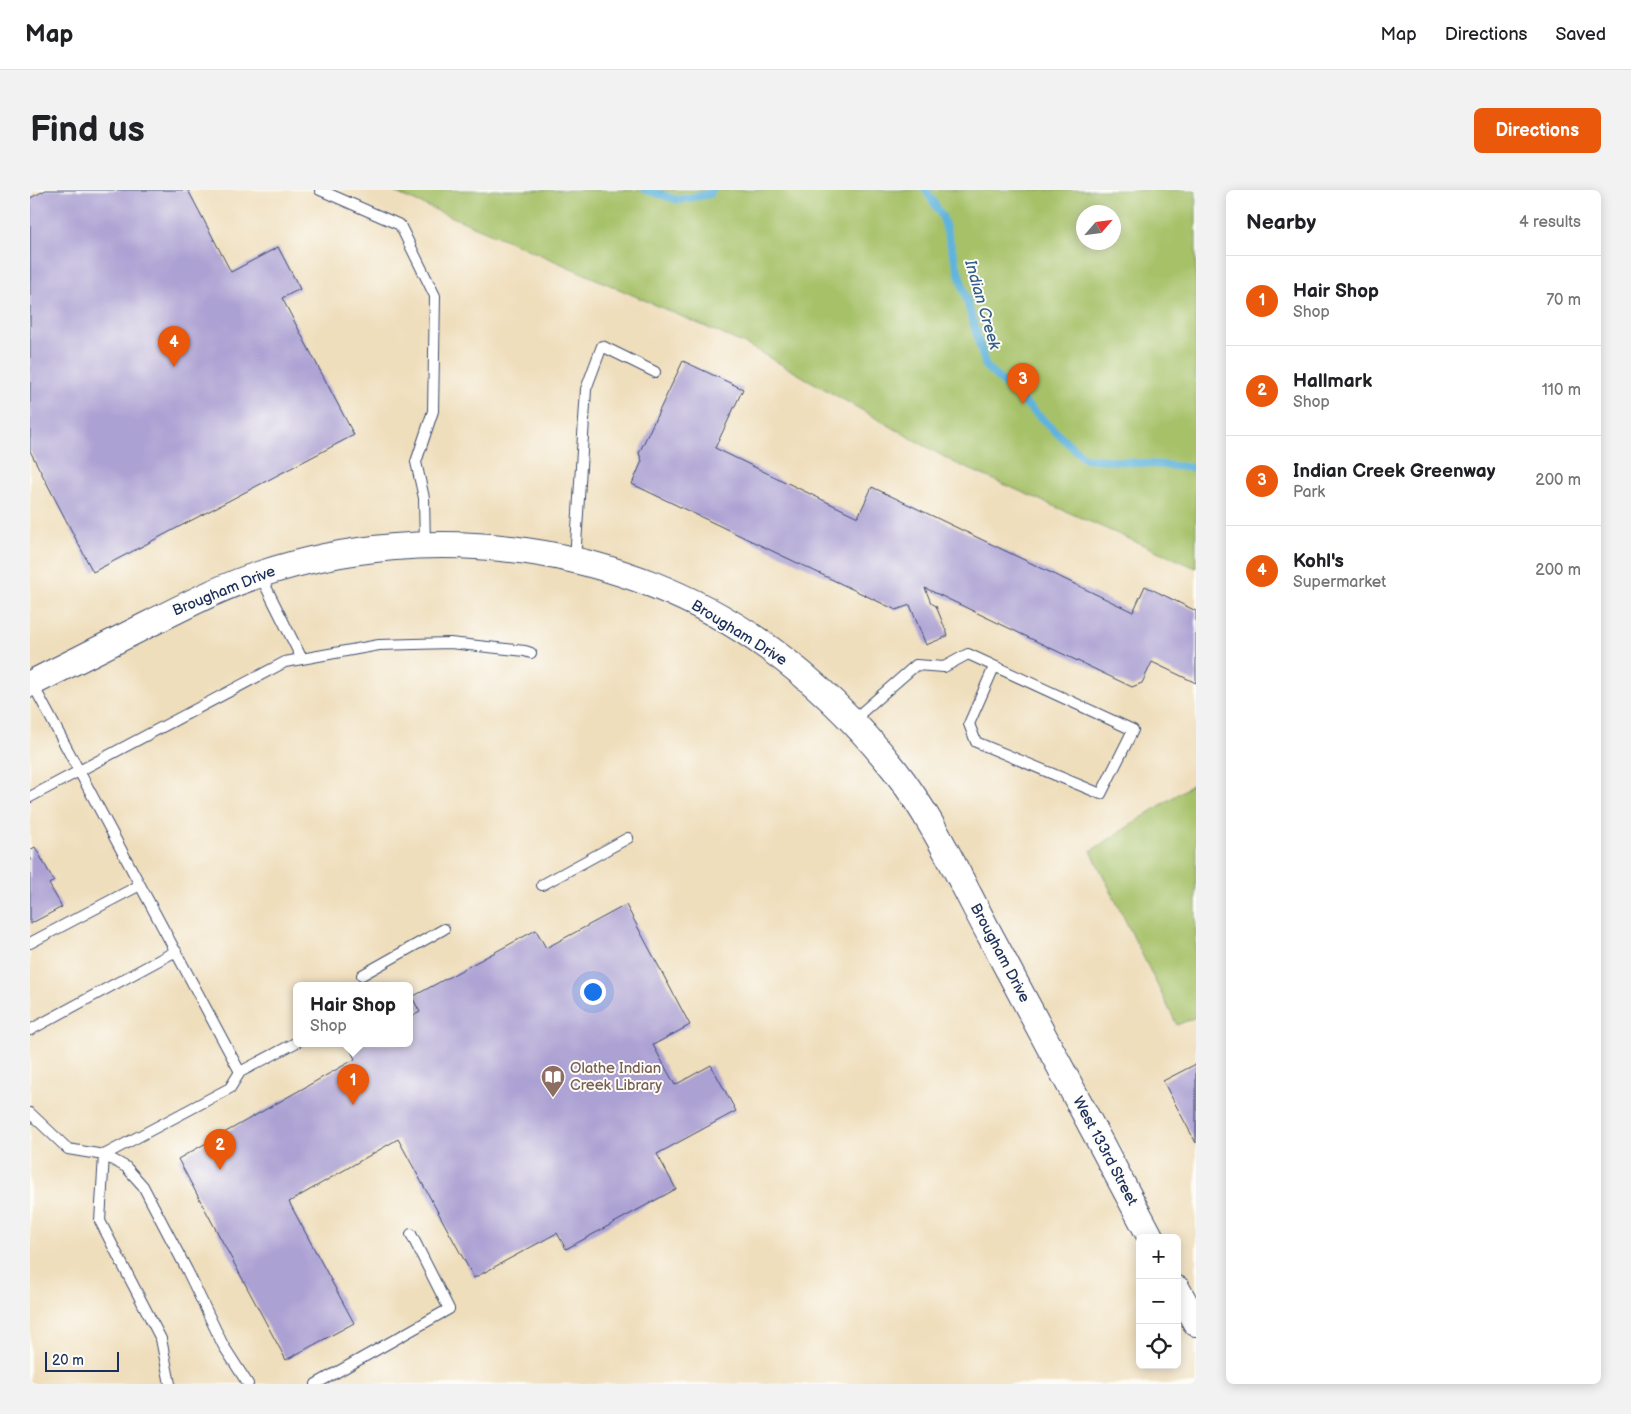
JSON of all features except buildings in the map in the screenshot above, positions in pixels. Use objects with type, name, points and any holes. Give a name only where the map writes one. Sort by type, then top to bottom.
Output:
[{"type":"street","name":"Brougham Drive","points":[[31,682],[205,596],[260,574],[316,558],[375,548],[464,544],[523,550],[575,560],[638,579],[692,602],[768,648],[815,684],[852,721],[896,771],[928,821],[1073,1090]]},
{"type":"street","name":"West 133rd Street","points":[[1073,1090],[1149,1234]]},
{"type":"street","points":[[1181,1296],[1196,1323]]},
{"type":"lane","points":[[320,190],[400,225],[435,296],[433,410],[416,462],[424,498],[425,545]]},
{"type":"lane","points":[[575,560],[586,388],[602,346],[655,372]]},
{"type":"lane","points":[[260,574],[302,659]]},
{"type":"lane","points":[[30,797],[285,662],[379,645],[450,643],[531,653]]},
{"type":"lane","points":[[852,721],[916,665],[944,667],[968,654],[1133,730],[1101,794],[976,742],[969,724],[994,666]]},
{"type":"lane","points":[[31,682],[240,1072]]},
{"type":"lane","points":[[542,884],[628,838]]},
{"type":"lane","points":[[30,943],[140,885]]},
{"type":"lane","points":[[362,975],[444,929]]},
{"type":"lane","points":[[30,1030],[176,951]]},
{"type":"lane","points":[[104,1155],[230,1088],[240,1072],[293,1044]]},
{"type":"lane","points":[[30,1113],[68,1149],[104,1155],[126,1166],[142,1186],[187,1270],[223,1345],[248,1384]]},
{"type":"lane","points":[[104,1155],[100,1221],[161,1339],[170,1384]]},
{"type":"lane","points":[[316,1384],[449,1309],[411,1234]]},
{"type":"green space","points":[[389,190],[1196,190],[1196,568],[955,463],[747,345]]},
{"type":"green space","points":[[1196,782],[1196,1017],[1177,1025],[1091,851]]},
{"type":"waterway","name":"Indian Creek","points":[[646,190],[678,200],[710,194],[712,190]]},
{"type":"waterway","name":"Indian Creek","points":[[926,190],[943,218],[986,367],[1084,458],[1196,468]]},
{"type":"place","name":"Kohl's","points":[[174,367]]},
{"type":"place","name":"Indian Creek Greenway","points":[[1023,404]]},
{"type":"place","name":"Olathe Indian Creek Library","points":[[553,1098]]},
{"type":"place","name":"Hair Shop","points":[[353,1105]]},
{"type":"place","name":"Hallmark","points":[[220,1170]]}]
